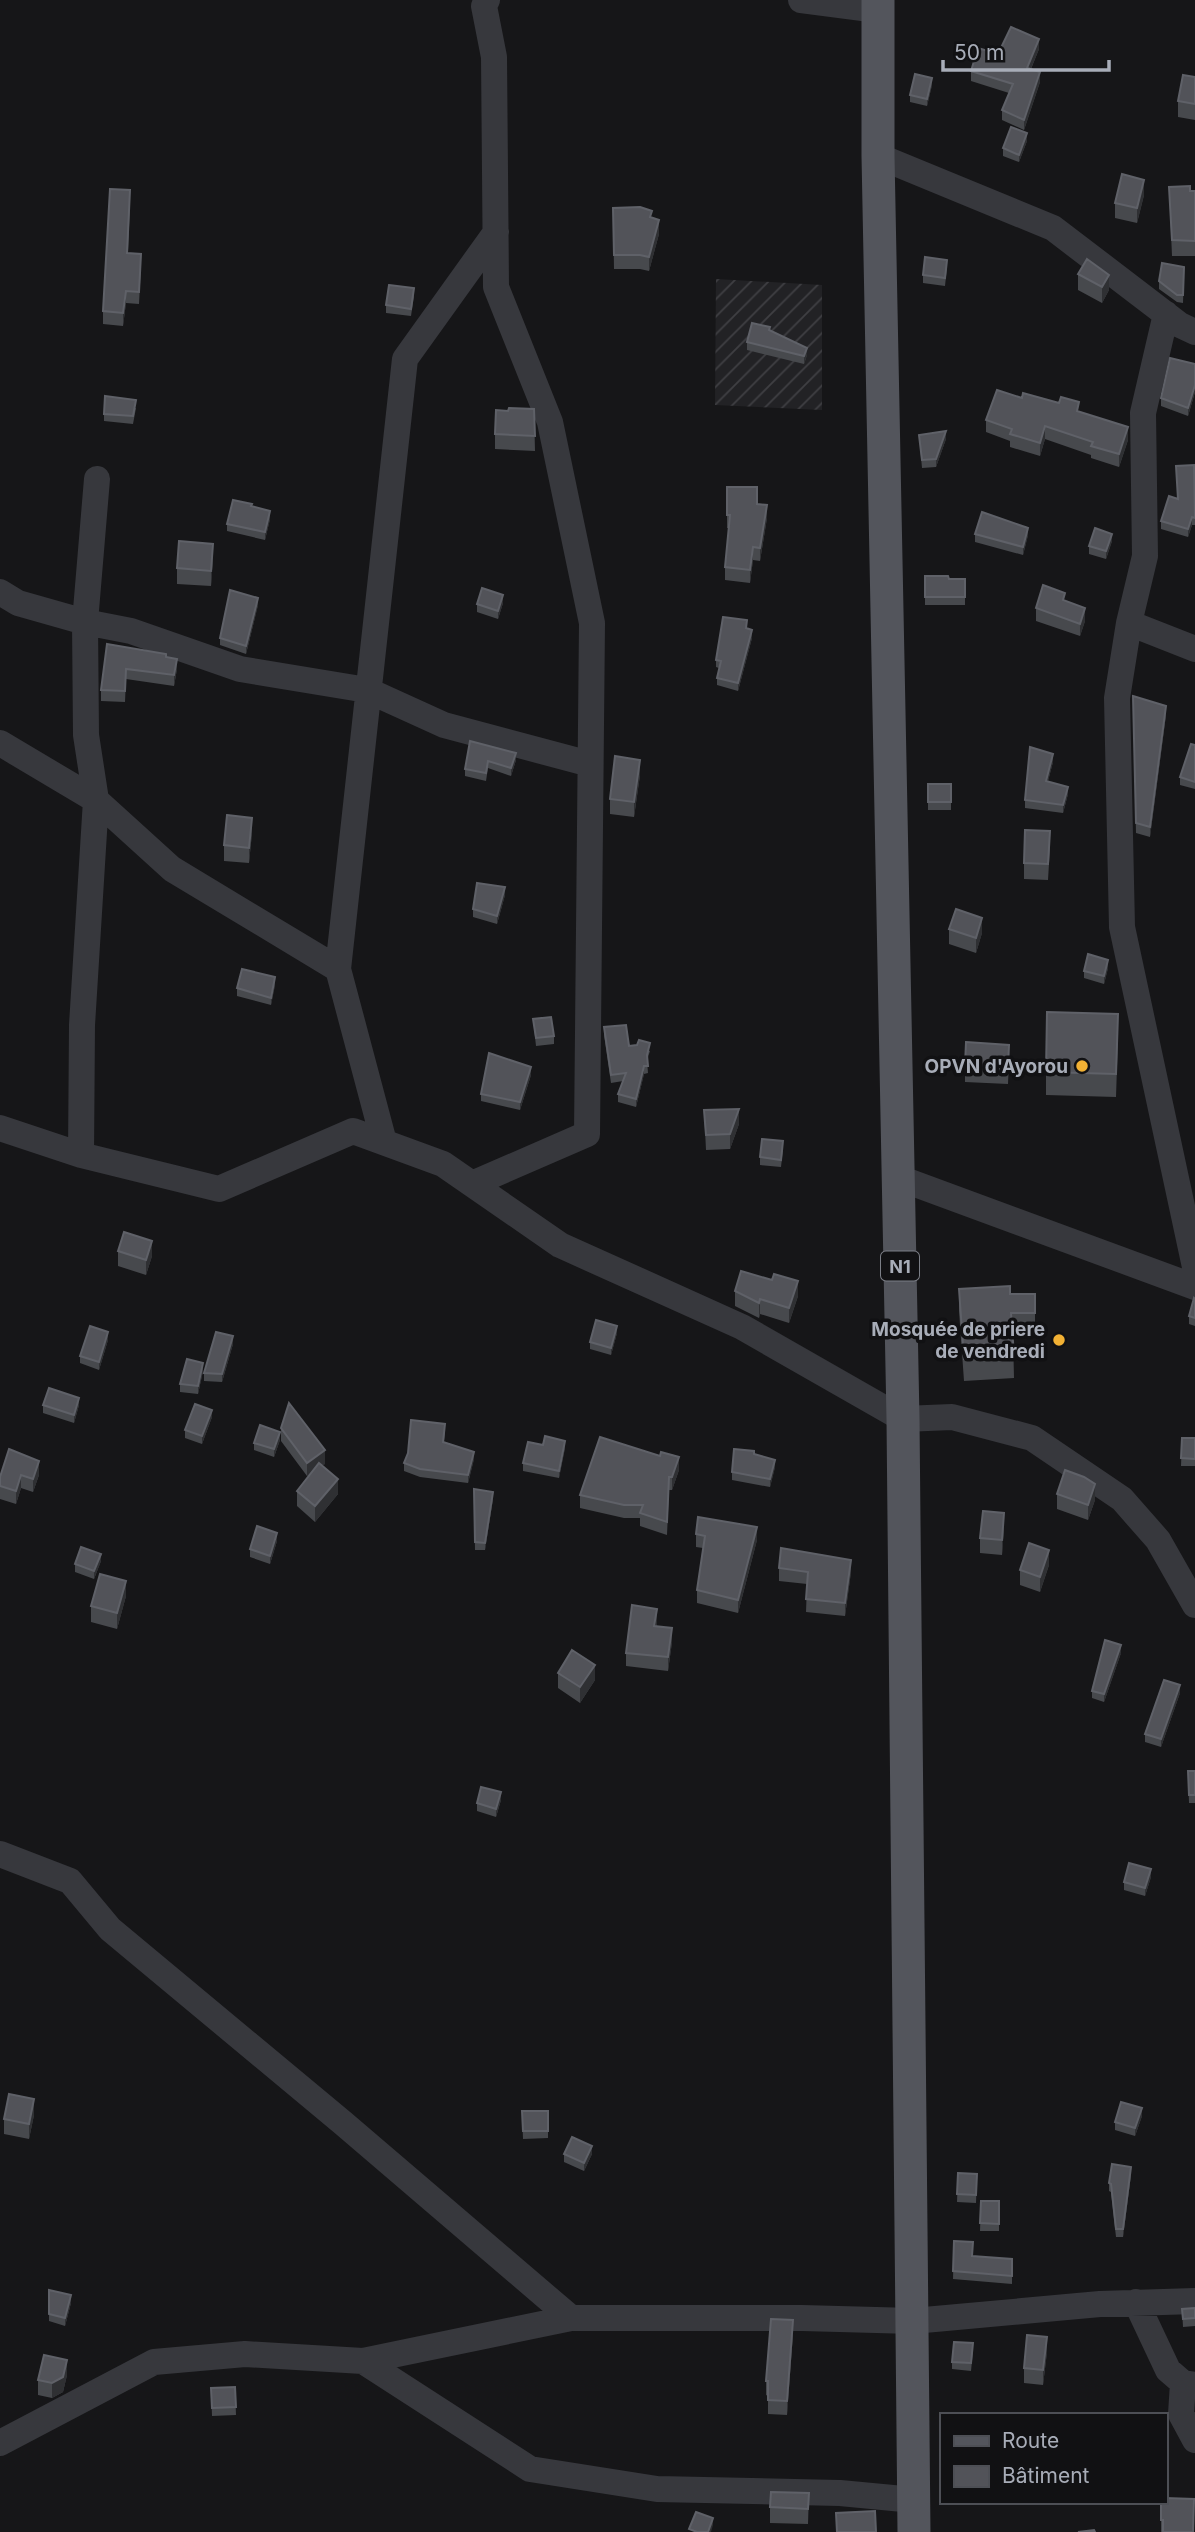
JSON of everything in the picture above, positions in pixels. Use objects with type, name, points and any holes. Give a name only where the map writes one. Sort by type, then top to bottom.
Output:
[{"type":"main road","name":"N1","points":[[878,5],[878,156],[903,1419],[914,2516]]},
{"type":"street","points":[[472,1184],[587,1134],[592,623],[550,422],[496,286],[494,57],[484,6],[487,0]]},
{"type":"street","points":[[801,0],[878,5]]},
{"type":"street","points":[[878,156],[1053,228],[1180,325],[1195,332]]},
{"type":"street","points":[[384,1142],[338,970],[405,359],[496,232]]},
{"type":"street","points":[[1166,314],[1143,413],[1145,556],[1129,623],[1117,698],[1122,926],[1195,1268]]},
{"type":"street","points":[[81,1155],[82,1025],[96,800],[86,735],[85,622],[97,479]]},
{"type":"street","points":[[0,592],[18,603],[85,622],[131,631],[240,669],[367,690],[444,725],[590,764]]},
{"type":"street","points":[[1129,623],[1195,649]]},
{"type":"street","points":[[0,743],[96,800],[172,869],[338,970]]},
{"type":"street","points":[[0,1128],[81,1155],[219,1189],[353,1131],[443,1164],[560,1245],[742,1327],[903,1419],[952,1417],[1032,1438],[1122,1499],[1158,1540],[1195,1605]]},
{"type":"street","points":[[899,1178],[1195,1287]]},
{"type":"street","points":[[0,1854],[70,1881],[110,1929],[571,2318]]},
{"type":"street","points":[[0,2443],[155,2362],[245,2354],[363,2361],[571,2318],[913,2321],[1136,2302],[1195,2301]]},
{"type":"street","points":[[1136,2302],[1168,2370],[1189,2384],[1181,2414],[1195,2440]]},
{"type":"street","points":[[363,2361],[530,2469],[657,2488],[840,2493],[914,2516]]},
{"type":"shaded area","points":[[716,279],[822,285],[822,410],[715,405]]},
{"type":"building","points":[[1011,27],[1039,39],[1027,68],[1040,72],[1024,120],[1002,110],[1013,84],[971,71],[978,48],[998,54]]},
{"type":"building","points":[[915,74],[932,78],[927,99],[910,95]]},
{"type":"building","points":[[1183,75],[1195,77],[1195,104],[1178,101]]},
{"type":"building","points":[[1011,127],[1027,133],[1019,155],[1003,148]]},
{"type":"building","points":[[1122,174],[1144,180],[1137,208],[1115,203]]},
{"type":"building","points":[[1190,186],[1190,191],[1195,191],[1195,241],[1172,240],[1169,187]]},
{"type":"building","points":[[110,189],[130,190],[127,253],[141,254],[139,292],[126,291],[123,313],[103,311]]},
{"type":"building","points":[[640,207],[652,211],[650,217],[659,220],[649,257],[614,255],[613,208]]},
{"type":"building","points":[[925,257],[947,260],[945,278],[923,275]]},
{"type":"building","points":[[1087,259],[1109,275],[1102,287],[1078,274]]},
{"type":"building","points":[[1162,263],[1184,267],[1183,295],[1177,295],[1159,281]]},
{"type":"building","points":[[389,285],[414,288],[411,309],[386,305]]},
{"type":"building","points":[[752,323],[770,327],[769,330],[807,348],[804,356],[747,342]]},
{"type":"building","points":[[1170,358],[1195,364],[1195,385],[1188,408],[1161,398]]},
{"type":"building","points":[[997,390],[1022,398],[1023,393],[1059,403],[1061,397],[1079,402],[1077,411],[1128,427],[1119,454],[1091,446],[1093,442],[1045,426],[1040,443],[1010,434],[1012,429],[986,420]]},
{"type":"building","points":[[105,396],[136,400],[133,416],[104,414]]},
{"type":"building","points":[[509,408],[534,409],[535,436],[495,434],[496,410],[508,411]]},
{"type":"building","points":[[946,431],[936,459],[922,460],[919,435]]},
{"type":"building","points":[[1194,465],[1195,518],[1192,517],[1188,529],[1161,521],[1169,496],[1178,499],[1176,466]]},
{"type":"building","points":[[727,487],[757,487],[757,504],[767,505],[760,548],[753,547],[750,570],[725,567],[730,515],[727,515]]},
{"type":"building","points":[[233,500],[270,511],[265,532],[227,524]]},
{"type":"building","points":[[982,512],[1028,528],[1023,547],[975,534]]},
{"type":"building","points":[[1095,528],[1112,534],[1106,551],[1089,546]]},
{"type":"building","points":[[179,541],[213,544],[211,571],[177,568]]},
{"type":"building","points":[[925,576],[965,579],[965,597],[925,597]]},
{"type":"building","points":[[1043,585],[1065,593],[1063,600],[1085,608],[1080,624],[1036,608]]},
{"type":"building","points":[[482,588],[503,595],[498,611],[477,604]]},
{"type":"building","points":[[230,590],[258,598],[246,646],[220,638]]},
{"type":"building","points":[[723,617],[747,620],[746,628],[752,630],[738,683],[717,678],[721,661],[716,660]]},
{"type":"building","points":[[107,644],[166,654],[166,657],[177,659],[174,675],[126,669],[125,691],[101,690]]},
{"type":"building","points":[[1133,696],[1166,706],[1150,827],[1136,823]]},
{"type":"building","points":[[470,741],[516,753],[511,768],[488,761],[486,773],[465,769]]},
{"type":"building","points":[[1191,744],[1195,745],[1195,782],[1180,777]]},
{"type":"building","points":[[1030,747],[1053,754],[1046,781],[1068,787],[1063,805],[1025,800]]},
{"type":"building","points":[[615,756],[640,760],[634,802],[610,799]]},
{"type":"building","points":[[928,784],[951,784],[951,802],[928,802]]},
{"type":"building","points":[[227,815],[252,818],[249,848],[224,845]]},
{"type":"building","points":[[1025,830],[1050,831],[1048,864],[1024,863]]},
{"type":"building","points":[[477,883],[505,887],[497,916],[473,909]]},
{"type":"building","points":[[956,909],[982,918],[976,938],[949,929]]},
{"type":"building","points":[[1088,954],[1108,960],[1104,976],[1084,971]]},
{"type":"building","points":[[242,969],[275,977],[271,998],[237,988]]},
{"type":"building","name":"OPVN d'Ayorou","points":[[1047,1012],[1118,1014],[1116,1074],[1046,1072]]},
{"type":"building","points":[[551,1017],[554,1036],[536,1038],[533,1019]]},
{"type":"building","points":[[626,1025],[629,1046],[637,1045],[639,1040],[650,1043],[648,1066],[644,1066],[636,1099],[618,1094],[626,1073],[611,1075],[604,1027]]},
{"type":"building","points":[[966,1042],[1009,1045],[1008,1068],[965,1066]]},
{"type":"building","points":[[489,1053],[531,1067],[520,1102],[481,1094]]},
{"type":"building","points":[[739,1109],[730,1134],[706,1135],[704,1110]]},
{"type":"building","points":[[762,1139],[783,1141],[781,1160],[760,1157]]},
{"type":"building","points":[[124,1232],[152,1241],[146,1260],[118,1251]]},
{"type":"building","points":[[741,1271],[772,1280],[774,1274],[798,1281],[789,1308],[760,1299],[759,1303],[735,1291]]},
{"type":"building","points":[[1010,1286],[1010,1294],[1035,1294],[1035,1313],[1011,1313],[1014,1356],[964,1359],[959,1289]]},
{"type":"building","points":[[1195,1299],[1195,1318],[1189,1316]]},
{"type":"building","points":[[596,1320],[617,1326],[611,1348],[590,1342]]},
{"type":"building","points":[[90,1326],[108,1332],[99,1362],[80,1356]]},
{"type":"building","points":[[216,1332],[233,1336],[222,1374],[204,1373]]},
{"type":"building","points":[[187,1359],[203,1363],[198,1386],[180,1384]]},
{"type":"building","points":[[49,1388],[79,1398],[74,1415],[43,1405]]},
{"type":"building","points":[[289,1403],[325,1450],[307,1463],[281,1428]]},
{"type":"building","points":[[195,1404],[212,1410],[202,1436],[185,1430]]},
{"type":"building","points":[[411,1420],[445,1424],[443,1442],[474,1452],[468,1475],[420,1469],[404,1463],[408,1453]]},
{"type":"building","points":[[260,1425],[280,1432],[274,1449],[254,1443]]},
{"type":"building","points":[[545,1436],[565,1441],[559,1471],[523,1463],[528,1442],[543,1445]]},
{"type":"building","points":[[600,1437],[660,1456],[661,1452],[679,1457],[672,1477],[669,1477],[667,1522],[640,1513],[643,1505],[624,1505],[580,1495]]},
{"type":"building","points":[[1182,1438],[1195,1438],[1195,1459],[1181,1458]]},
{"type":"building","points":[[9,1449],[39,1461],[33,1479],[21,1475],[16,1491],[0,1486],[0,1477]]},
{"type":"building","points":[[734,1449],[754,1451],[754,1454],[775,1460],[770,1479],[732,1472]]},
{"type":"building","points":[[319,1463],[338,1479],[315,1506],[297,1491]]},
{"type":"building","points":[[1065,1470],[1095,1484],[1088,1505],[1057,1494]]},
{"type":"building","points":[[474,1489],[493,1492],[485,1543],[475,1542]]},
{"type":"building","points":[[983,1511],[1004,1513],[1002,1540],[980,1538]]},
{"type":"building","points":[[698,1517],[757,1527],[738,1600],[697,1590],[705,1536],[696,1534]]},
{"type":"building","points":[[257,1526],[277,1533],[270,1556],[250,1549]]},
{"type":"building","points":[[1029,1543],[1049,1550],[1040,1577],[1020,1570]]},
{"type":"building","points":[[81,1547],[101,1554],[94,1571],[75,1564]]},
{"type":"building","points":[[781,1548],[851,1560],[845,1603],[806,1599],[808,1572],[779,1568]]},
{"type":"building","points":[[100,1574],[126,1581],[117,1613],[91,1606]]},
{"type":"building","points":[[632,1605],[657,1609],[654,1626],[672,1628],[668,1657],[626,1653]]},
{"type":"building","points":[[1105,1640],[1121,1645],[1104,1694],[1092,1691]]},
{"type":"building","points":[[572,1650],[595,1665],[580,1687],[558,1673]]},
{"type":"building","points":[[1164,1680],[1180,1685],[1161,1739],[1145,1734]]},
{"type":"building","points":[[1188,1771],[1195,1771],[1195,1795],[1189,1795]]},
{"type":"building","points":[[481,1787],[501,1792],[496,1809],[477,1803]]},
{"type":"building","points":[[1129,1863],[1151,1869],[1145,1888],[1124,1882]]},
{"type":"building","points":[[9,2094],[34,2099],[29,2124],[4,2119]]},
{"type":"building","points":[[1121,2102],[1142,2108],[1135,2128],[1115,2122]]},
{"type":"building","points":[[522,2111],[548,2111],[548,2131],[523,2131]]},
{"type":"building","points":[[572,2137],[592,2146],[584,2163],[564,2154]]},
{"type":"building","points":[[1112,2164],[1131,2167],[1123,2229],[1116,2229],[1109,2183]]},
{"type":"building","points":[[958,2173],[977,2174],[976,2195],[957,2194]]},
{"type":"building","points":[[981,2201],[999,2201],[999,2224],[980,2223]]},
{"type":"building","points":[[954,2241],[973,2242],[972,2256],[1012,2259],[1012,2276],[953,2271]]},
{"type":"building","points":[[49,2290],[71,2295],[65,2318],[49,2314]]},
{"type":"building","points":[[1195,2308],[1195,2318],[1183,2319],[1182,2309]]},
{"type":"building","points":[[771,2319],[793,2320],[787,2401],[768,2400],[766,2381]]},
{"type":"building","points":[[1027,2335],[1047,2337],[1043,2370],[1024,2368]]},
{"type":"building","points":[[954,2342],[973,2343],[971,2363],[952,2362]]},
{"type":"building","points":[[44,2355],[67,2360],[63,2377],[52,2383],[38,2380]]},
{"type":"building","points":[[235,2387],[236,2407],[212,2408],[211,2388]]},
{"type":"building","points":[[771,2492],[809,2493],[808,2509],[770,2507]]},
{"type":"building","points":[[1167,2498],[1194,2499],[1193,2532],[1163,2532],[1161,2504],[1167,2504]]},
{"type":"building","points":[[875,2511],[876,2532],[837,2532],[836,2513]]},
{"type":"building","points":[[696,2512],[713,2518],[708,2532],[689,2529]]},
{"type":"place","name":"OPVN d'Ayorou","points":[[1082,1066]]},
{"type":"place","name":"Mosquée de priere de vendredi","points":[[1059,1340]]}]
